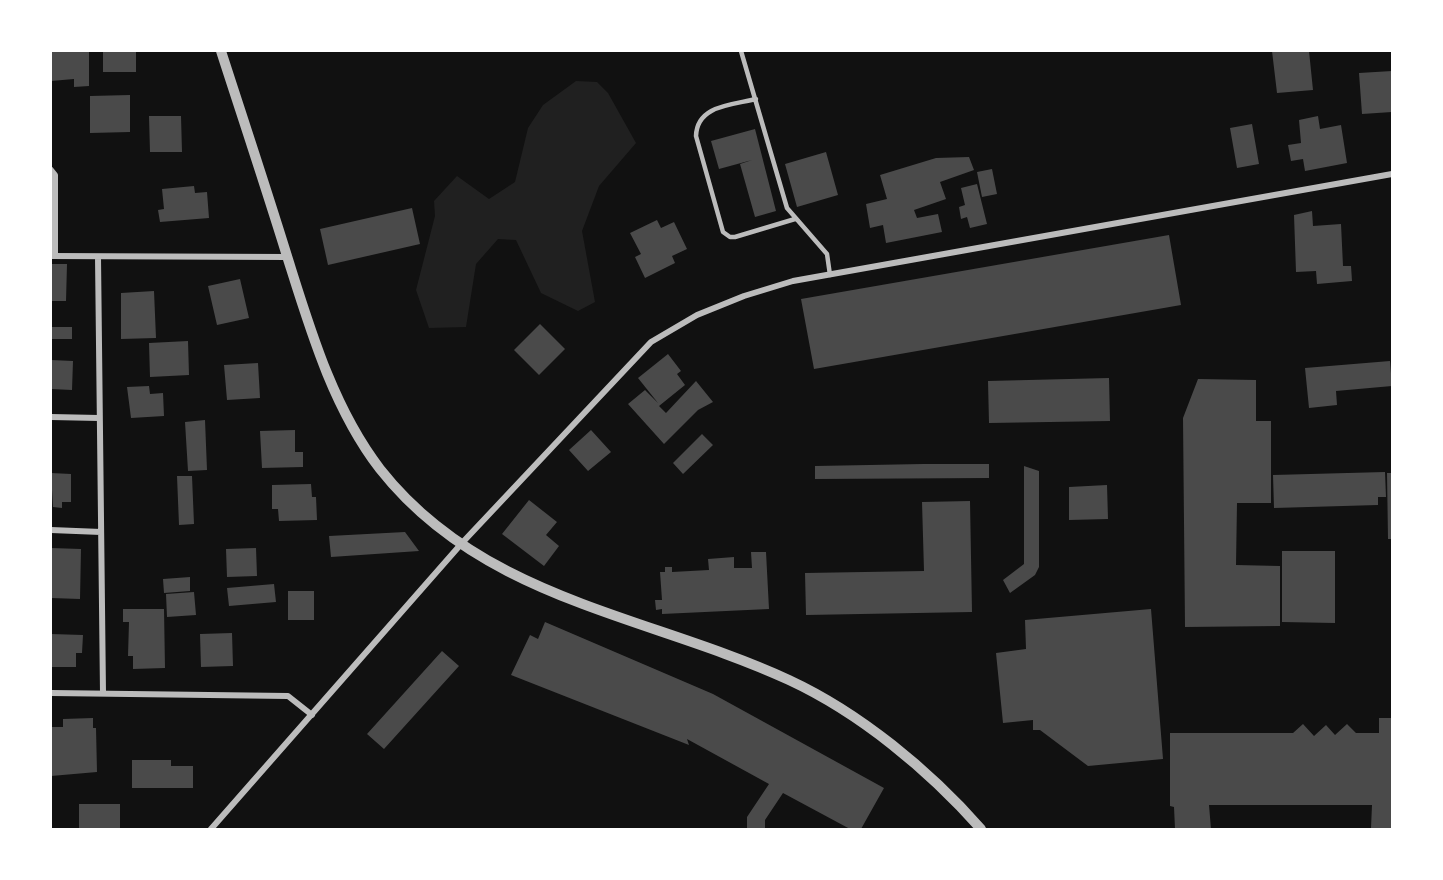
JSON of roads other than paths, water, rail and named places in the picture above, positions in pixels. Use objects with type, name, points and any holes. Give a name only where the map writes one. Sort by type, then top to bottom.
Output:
[{"type":"street","points":[[221,51],[307,322],[355,430],[380,468],[403,495],[462,543],[516,577],[548,592],[768,671],[810,691],[855,719],[932,779],[981,829]]},
{"type":"street","points":[[51,170],[55,175],[53,256],[287,257]]},
{"type":"street","points":[[211,829],[462,543],[651,342],[697,315],[744,296],[793,281],[1392,174]]},
{"type":"street","points":[[98,257],[103,693]]},
{"type":"street","points":[[51,417],[99,418]]},
{"type":"street","points":[[51,530],[101,532]]},
{"type":"street","points":[[51,693],[288,696],[312,715]]},
{"type":"lane","points":[[741,51],[787,208],[826,254],[830,275]]},
{"type":"lane","points":[[756,99],[708,111],[696,126],[696,136],[723,232],[729,237],[735,237],[795,219]]}]
